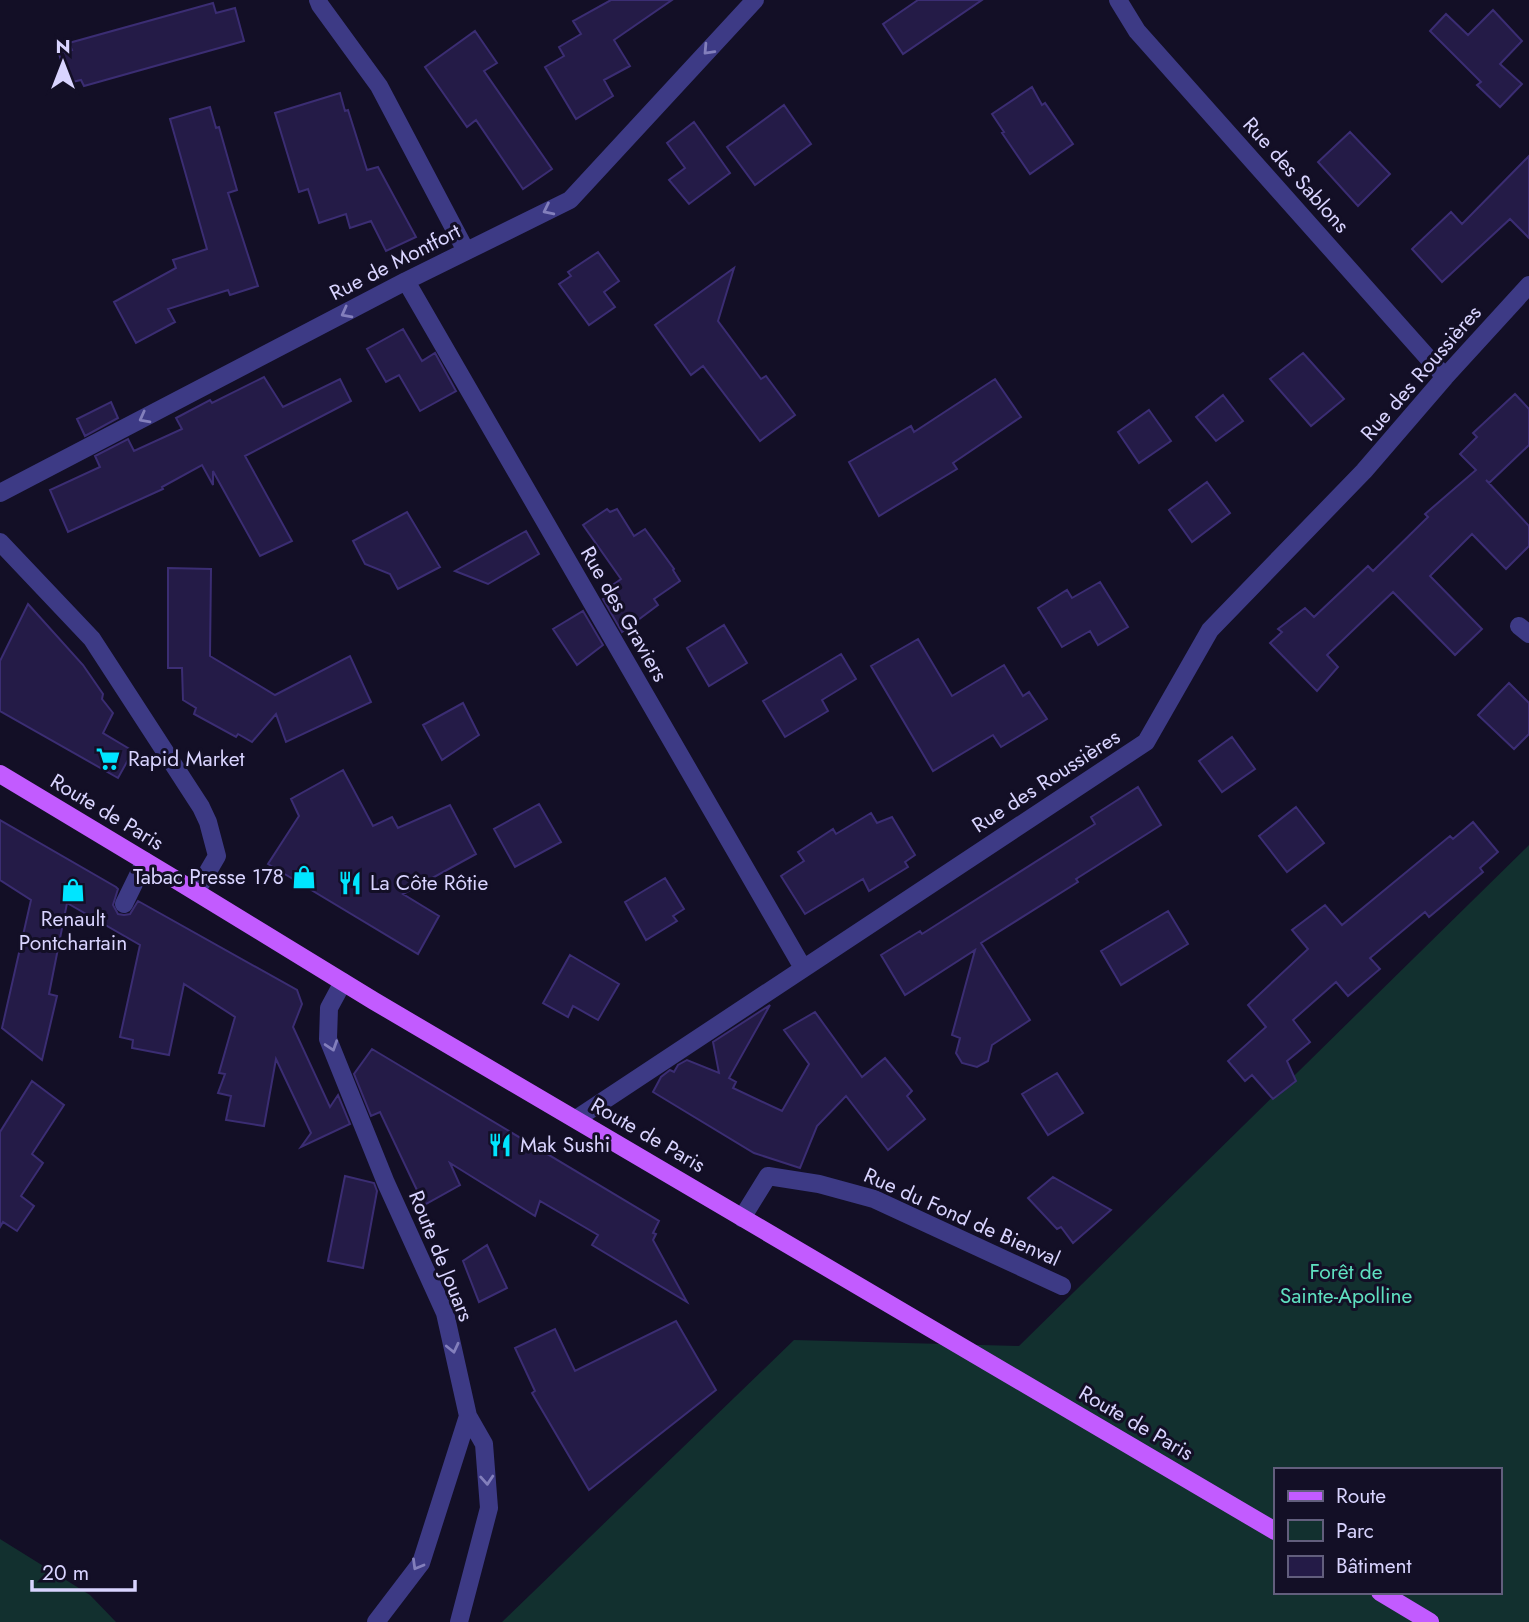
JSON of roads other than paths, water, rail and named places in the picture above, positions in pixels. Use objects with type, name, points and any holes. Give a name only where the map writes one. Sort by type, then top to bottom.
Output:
[{"type":"main road","name":"Route de Paris","points":[[0,774],[343,982],[1274,1530]]},
{"type":"main road","points":[[1383,1594],[1430,1622]]},
{"type":"street","points":[[318,0],[379,86],[466,251]]},
{"type":"street","name":"Rue de Montfort","points":[[0,493],[407,281],[569,200],[755,0]]},
{"type":"street","name":"Rue des Sablons","points":[[1118,0],[1138,31],[1445,377]]},
{"type":"street","name":"Rue des Graviers","points":[[407,281],[803,968]]},
{"type":"street","name":"Rue des Roussières","points":[[576,1119],[1146,742],[1210,629],[1364,471],[1529,285]]},
{"type":"street","points":[[0,542],[92,639],[201,807],[217,856],[196,892]]},
{"type":"street","points":[[124,904],[145,862]]},
{"type":"street","name":"Route de Jouars","points":[[343,982],[329,1008],[328,1039],[386,1182],[445,1312],[468,1416]]},
{"type":"street","name":"Rue du Fond de Bienval","points":[[742,1218],[768,1176],[819,1184],[874,1199],[1062,1286]]},
{"type":"street","points":[[376,1622],[421,1563],[468,1416]]},
{"type":"street","points":[[459,1622],[489,1508],[484,1444],[468,1416]]},
{"type":"place","name":"Rapid Market","points":[[108,759]]},
{"type":"place","name":"Tabac Presse 178","points":[[304,877]]},
{"type":"place","name":"La Côte Rôtie","points":[[350,883]]},
{"type":"place","name":"Renault Pontchartain","points":[[73,890]]},
{"type":"place","name":"Mak Sushi","points":[[500,1145]]},
{"type":"park label","name":"Forêt de Sainte-Apolline","points":[[1346,1284]]}]
